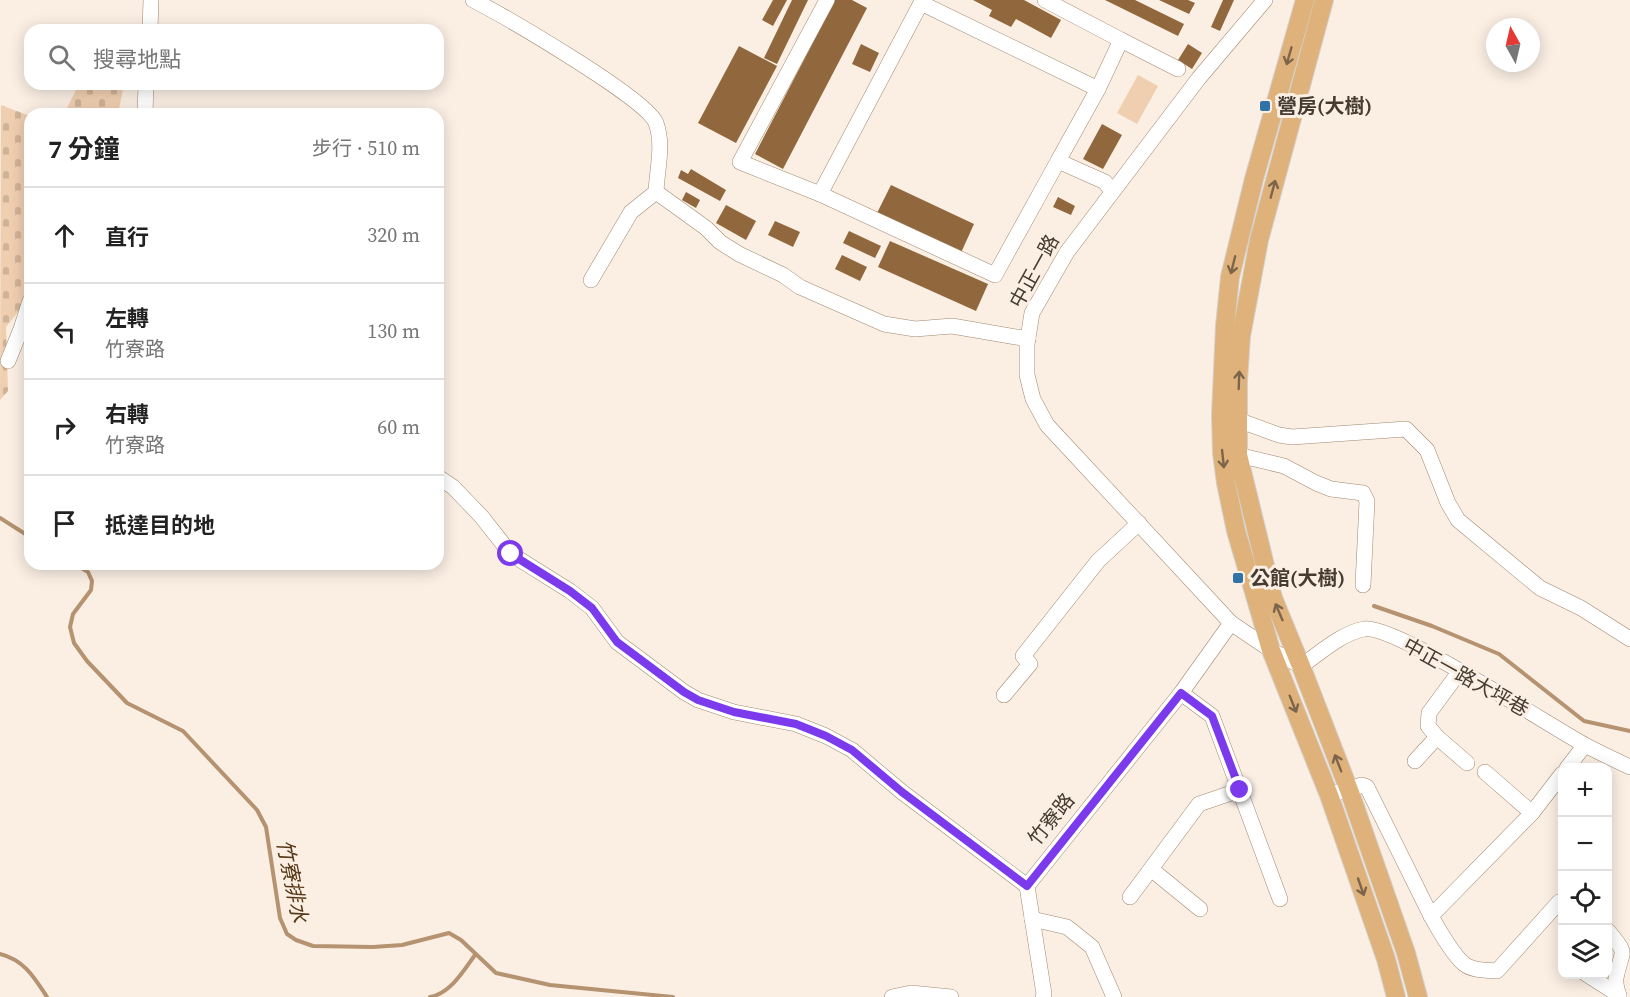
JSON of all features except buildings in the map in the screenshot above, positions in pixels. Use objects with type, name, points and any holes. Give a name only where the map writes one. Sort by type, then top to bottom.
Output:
[{"type":"main road","points":[[1305,0],[1254,179],[1230,277],[1224,326],[1221,415],[1226,483],[1236,531],[1271,650],[1329,795],[1386,959],[1396,997]]},
{"type":"main road","points":[[1324,0],[1258,240],[1241,336],[1238,455],[1273,598],[1349,790],[1406,953],[1418,997]]},
{"type":"street","points":[[150,24],[151,0]]},
{"type":"street","points":[[473,0],[502,15],[623,92],[648,111],[655,121],[661,139],[656,192],[631,212],[591,280]]},
{"type":"street","points":[[826,0],[740,162],[820,194],[995,275],[1098,89],[1121,40]]},
{"type":"street","points":[[1045,0],[1070,6],[1121,40],[1178,69]]},
{"type":"street","name":"中正一路","points":[[1231,623],[1047,425],[1033,399],[1027,375],[1028,339],[1032,313],[1067,252],[1199,78],[1265,0]]},
{"type":"street","points":[[820,194],[921,1],[1098,89]]},
{"type":"street","points":[[145,108],[146,90]]},
{"type":"street","points":[[1058,160],[1104,182],[1112,192]]},
{"type":"street","points":[[656,192],[739,254],[783,275],[800,287],[884,324],[915,328],[952,326],[1028,339]]},
{"type":"street","points":[[8,361],[24,320]]},
{"type":"street","points":[[1238,420],[1279,435],[1292,437],[1407,429],[1427,450],[1448,503],[1458,520],[1540,588],[1581,608],[1630,639]]},
{"type":"street","points":[[1238,455],[1284,466],[1331,489],[1363,493],[1368,501],[1363,585]]},
{"type":"street","points":[[444,481],[453,487],[481,516],[511,554],[570,591],[592,608],[617,642],[684,692],[698,700],[734,712],[796,724],[852,750],[902,792],[1027,886],[1043,997]]},
{"type":"street","points":[[1004,695],[1030,664],[1023,656],[1098,561],[1138,523]]},
{"type":"street","points":[[1231,623],[1271,650],[1301,666]]},
{"type":"street","name":"竹寮路","points":[[1027,886],[1181,693],[1231,623]]},
{"type":"street","name":"中正一路大坪巷","points":[[1301,666],[1349,634],[1366,628],[1385,632],[1460,670],[1585,745],[1630,767]]},
{"type":"street","points":[[1460,670],[1429,713],[1428,726],[1467,763]]},
{"type":"street","points":[[1181,693],[1212,716],[1280,899]]},
{"type":"street","points":[[1415,761],[1437,737]]},
{"type":"street","points":[[1571,763],[1585,745]]},
{"type":"street","points":[[1485,772],[1532,813]]},
{"type":"street","points":[[1431,916],[1532,813],[1558,780]]},
{"type":"street","points":[[1329,795],[1362,785],[1367,787],[1431,916],[1465,964],[1476,969],[1497,971],[1558,902]]},
{"type":"street","points":[[1130,897],[1199,804],[1240,790]]},
{"type":"street","points":[[1151,869],[1200,909]]},
{"type":"street","points":[[1032,919],[1067,927],[1092,947],[1114,997]]},
{"type":"street","points":[[1612,934],[1624,943],[1628,950],[1616,979],[1619,996]]},
{"type":"street","points":[[1592,979],[1619,996]]},
{"type":"street","points":[[892,997],[911,993],[951,997]]},
{"type":"green space","points":[[1138,75],[1158,86],[1137,124],[1117,113]]},
{"type":"green space","points":[[76,90],[123,90],[119,108],[67,108]]},
{"type":"green space","points":[[1,105],[24,114],[24,304],[6,327],[8,391],[0,400]]},
{"type":"waterway","name":"竹寮排水","points":[[0,518],[24,533]]},
{"type":"waterway","name":"竹寮排水","points":[[85,570],[92,581],[91,590],[73,614],[70,627],[74,643],[87,661],[127,703],[183,731],[257,810],[266,827],[280,918],[287,934],[313,946],[373,947],[402,945],[449,933],[461,940],[496,973],[550,985],[673,997]]},
{"type":"waterway","points":[[1374,606],[1432,626],[1499,654],[1584,721],[1630,731]]},
{"type":"waterway","points":[[0,954],[22,965],[33,976],[47,997]]},
{"type":"waterway","points":[[430,997],[438,995],[451,986],[475,955]]},
{"type":"place","name":"營房(大樹)","points":[[1265,106]]},
{"type":"place","name":"公館(大樹)","points":[[1238,578]]},
{"type":"route","points":[[511,554],[570,591],[592,608],[617,642],[684,692],[698,700],[734,712],[796,724],[852,750],[902,792],[1027,886],[1181,693],[1212,716],[1240,790]]}]
